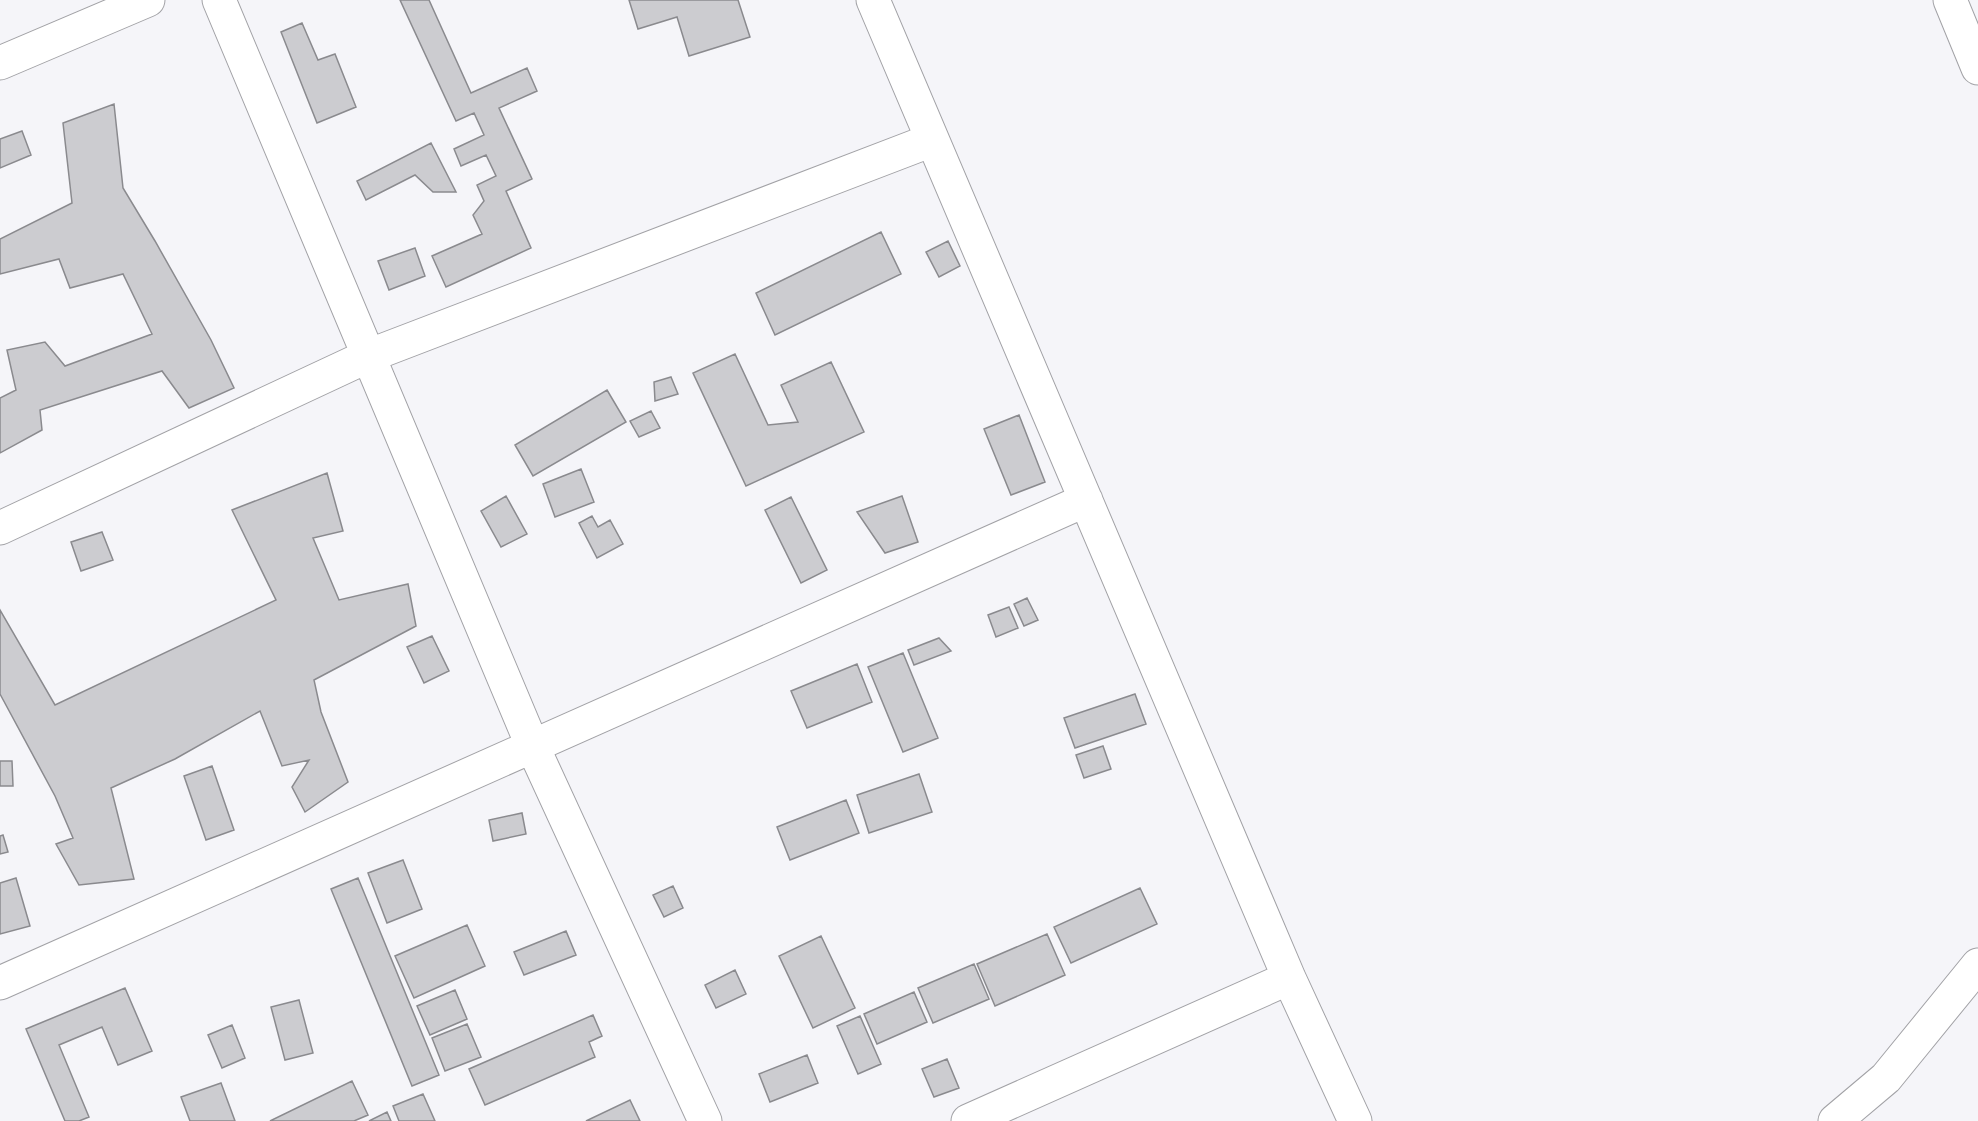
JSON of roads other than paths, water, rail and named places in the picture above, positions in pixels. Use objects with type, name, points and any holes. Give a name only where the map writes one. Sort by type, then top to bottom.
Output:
[{"type":"street","points":[[0,63],[148,0]]},
{"type":"street","points":[[219,0],[532,745],[705,1121]]},
{"type":"street","points":[[873,0],[1289,978],[1355,1121]]},
{"type":"street","points":[[1950,0],[1978,68]]},
{"type":"street","points":[[0,528],[368,356],[932,140]]},
{"type":"street","points":[[0,983],[1086,500]]},
{"type":"street","points":[[1835,1121],[1886,1078],[1978,965]]},
{"type":"street","points":[[968,1121],[1289,978]]}]
